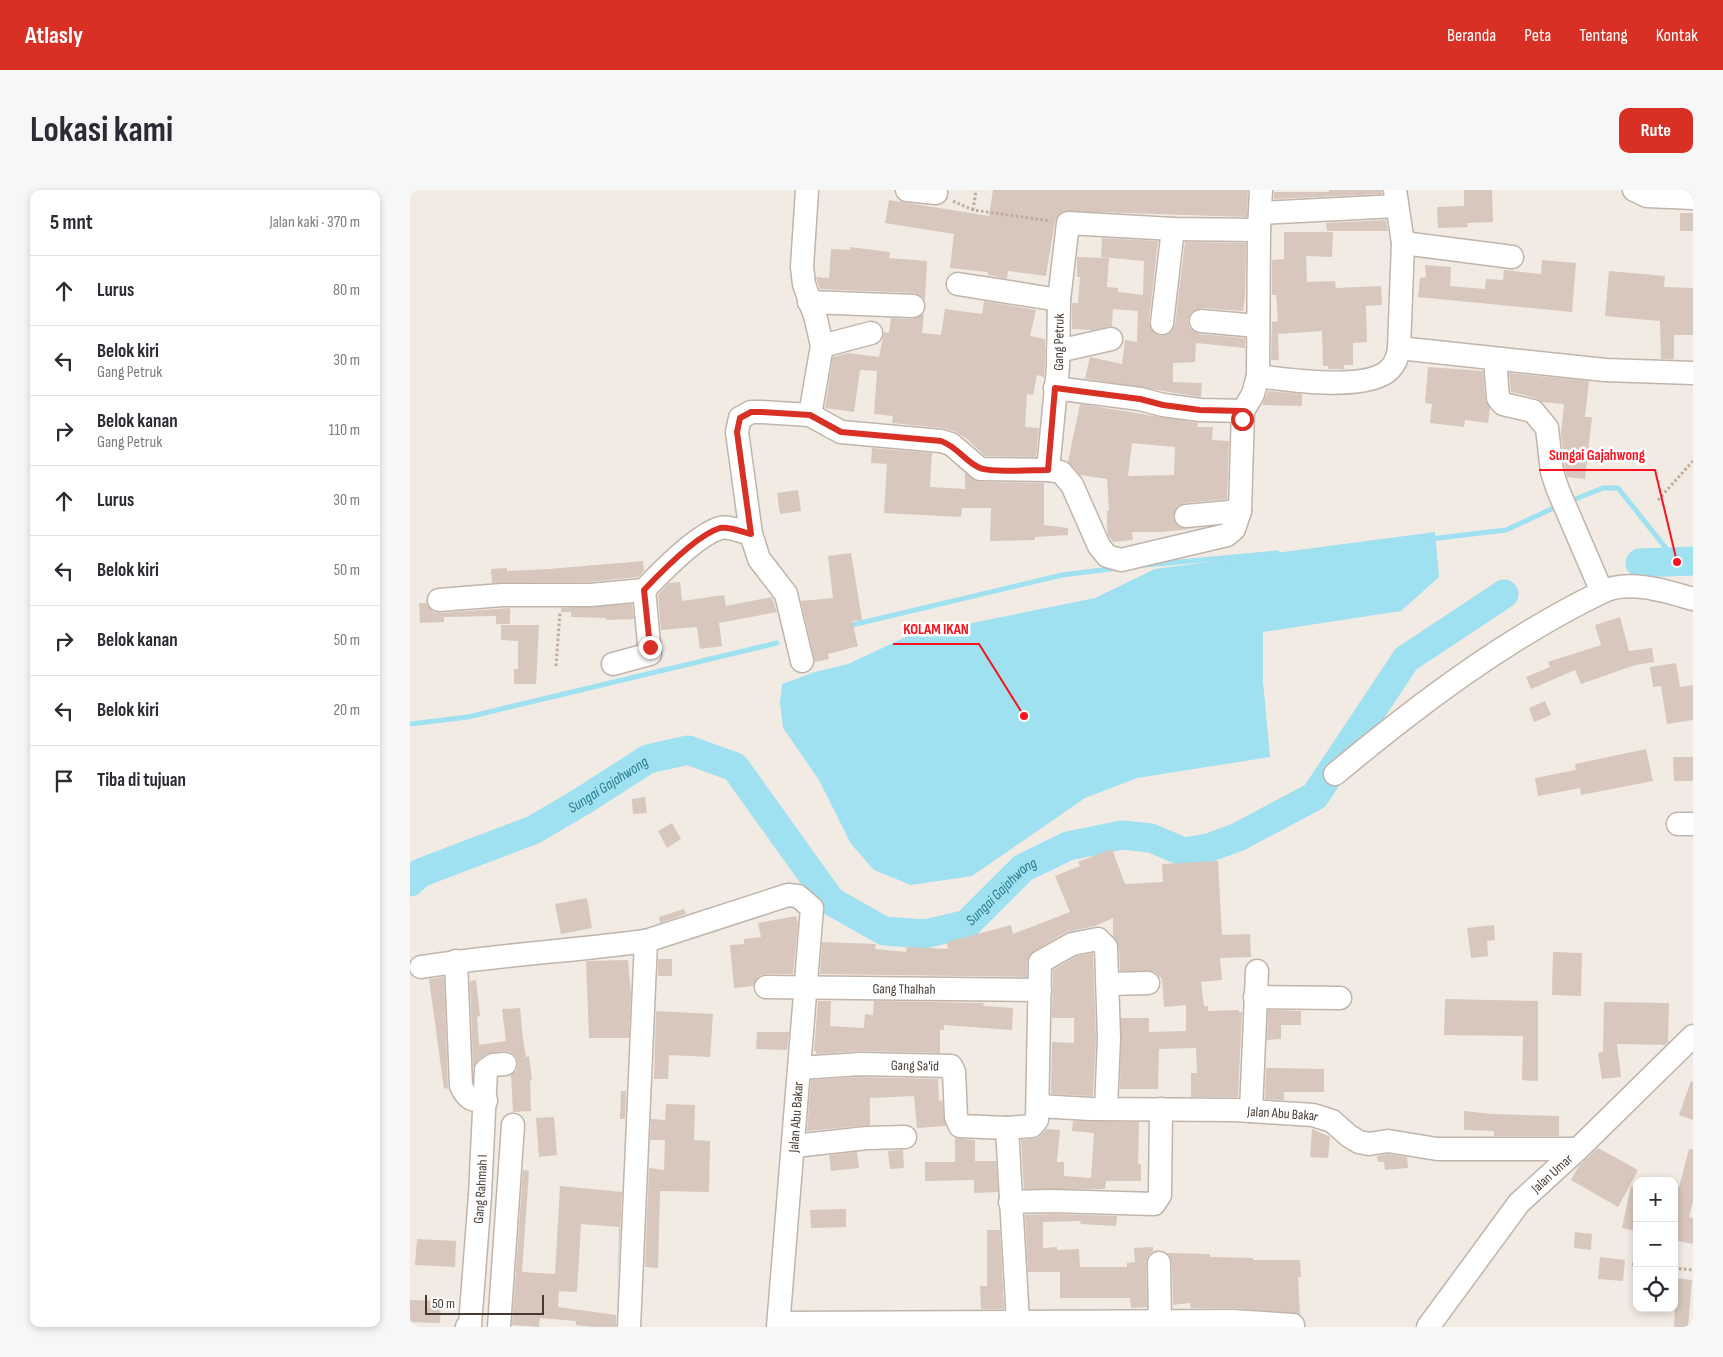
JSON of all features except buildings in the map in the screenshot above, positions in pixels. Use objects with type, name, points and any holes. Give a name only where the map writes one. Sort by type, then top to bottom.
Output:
[{"type":"street","points":[[807,190],[802,267],[809,302],[816,319],[822,346],[810,415]]},
{"type":"street","points":[[907,190],[936,193]]},
{"type":"street","points":[[802,661],[786,594],[759,559],[751,534],[737,432],[740,418],[751,412],[810,415],[841,432],[941,441],[951,444],[980,469],[1048,470],[1061,472],[1072,485],[1099,546],[1107,556],[1121,560],[1227,534],[1234,529],[1240,511],[1243,411],[1253,394],[1258,376],[1261,190]]},
{"type":"street","points":[[1634,190],[1647,196],[1693,198]]},
{"type":"street","points":[[1068,223],[1173,229],[1260,221],[1396,198],[1403,243],[1400,348],[1397,359],[1389,370],[1367,379],[1343,383],[1258,376]]},
{"type":"street","name":"Gang Petruk","points":[[1048,470],[1058,351],[1059,300],[1068,223]]},
{"type":"street","points":[[1162,323],[1173,229]]},
{"type":"street","points":[[1403,243],[1512,257]]},
{"type":"street","points":[[958,284],[1059,300]]},
{"type":"street","points":[[809,302],[913,306]]},
{"type":"street","points":[[1202,322],[1258,326]]},
{"type":"street","points":[[822,346],[871,333]]},
{"type":"street","points":[[1058,351],[1110,339]]},
{"type":"street","points":[[1400,348],[1495,360],[1605,370],[1693,373]]},
{"type":"street","points":[[1495,360],[1498,398],[1503,404],[1533,412],[1547,428],[1552,472],[1558,490],[1602,592]]},
{"type":"street","points":[[1055,388],[1140,399],[1163,405],[1200,410],[1243,411]]},
{"type":"street","points":[[1186,516],[1240,511]]},
{"type":"street","points":[[439,600],[502,595],[590,595],[644,590],[672,562],[707,535],[722,528],[751,534]]},
{"type":"street","points":[[1335,774],[1460,677],[1514,640],[1608,589],[1638,587],[1693,599]]},
{"type":"street","points":[[613,664],[650,654],[644,590]]},
{"type":"street","name":"Jalan Abu Bakar","points":[[646,941],[788,895],[798,896],[812,908],[779,1325]]},
{"type":"street","points":[[1018,1322],[1007,1128],[1032,1126],[1037,1120],[1042,960],[1072,944],[1098,939],[1106,947],[1109,984],[1106,1109]]},
{"type":"street","points":[[421,967],[456,961],[555,953],[646,941],[630,1327]]},
{"type":"street","points":[[456,961],[461,1086],[466,1096],[473,1101],[486,1101]]},
{"type":"street","points":[[1251,1111],[1256,972]]},
{"type":"street","points":[[1109,984],[1148,983]]},
{"type":"street","name":"Gang Thalhah","points":[[766,987],[1040,990]]},
{"type":"street","points":[[1256,997],[1340,998]]},
{"type":"street","name":"Jalan Umar","points":[[1428,1327],[1519,1204],[1693,1036]]},
{"type":"street","name":"Gang Rahmah I","points":[[473,1326],[486,1101],[486,1070],[493,1065],[505,1064]]},
{"type":"street","name":"Gang Sa'id","points":[[800,1068],[861,1064],[951,1066],[954,1072],[956,1117],[960,1126],[966,1128],[1007,1128]]},
{"type":"street","name":"Jalan Abu Bakar","points":[[1038,1106],[1251,1111],[1313,1115],[1332,1121],[1349,1136],[1369,1144],[1388,1142],[1437,1149],[1578,1149]]},
{"type":"street","points":[[1010,1202],[1052,1200],[1154,1204],[1160,1195],[1161,1109]]},
{"type":"street","points":[[499,1327],[513,1125]]},
{"type":"street","points":[[794,1146],[867,1138],[905,1137]]},
{"type":"street","points":[[1159,1263],[1160,1323]]},
{"type":"street","points":[[779,1325],[984,1325],[1018,1322],[1183,1324],[1232,1321],[1293,1325]]},
{"type":"path","points":[[973,210],[976,190]]},
{"type":"path","points":[[936,193],[973,210],[1068,223]]},
{"type":"path","points":[[1658,500],[1693,461]]},
{"type":"path","points":[[556,666],[559,594]]},
{"type":"path","points":[[1678,1268],[1693,1270]]},
{"type":"water","points":[[1435,532],[1439,577],[1401,611],[1263,632],[1263,681],[1270,757],[1137,778],[1085,798],[972,876],[911,885],[874,870],[851,844],[819,780],[783,728],[780,703],[782,684],[815,672],[848,664],[908,636],[1095,598],[1155,569]]},
{"type":"waterway","points":[[1568,502],[1603,488],[1618,488],[1677,562]]},
{"type":"waterway","points":[[1430,539],[1506,530],[1558,506]]},
{"type":"waterway","points":[[1146,565],[1277,553]]},
{"type":"waterway","name":"Sungai Gajahwong","points":[[1640,563],[1693,561]]},
{"type":"waterway","points":[[848,626],[1062,575],[1118,568]]},
{"type":"waterway","name":"Sungai Gajahwong","points":[[410,882],[420,873],[533,830],[648,759],[688,750],[735,767],[831,901],[884,931],[925,934],[967,924],[1023,868],[1068,846],[1122,835],[1151,838],[1184,852],[1208,848],[1238,837],[1315,796],[1406,659],[1504,594]]},
{"type":"waterway","points":[[410,724],[468,717],[777,643]]},
{"type":"place","name":"Sungai Gajahwong","points":[[1677,562]]},
{"type":"place","name":"KOLAM IKAN","points":[[1024,716]]},
{"type":"route","points":[[650,647],[644,590],[672,562],[707,535],[722,528],[751,534],[737,432],[740,418],[751,412],[810,415],[841,432],[941,441],[951,444],[970,462],[980,469],[986,470],[1048,470],[1055,388],[1140,399],[1163,405],[1200,410],[1243,411],[1242,419]]}]
